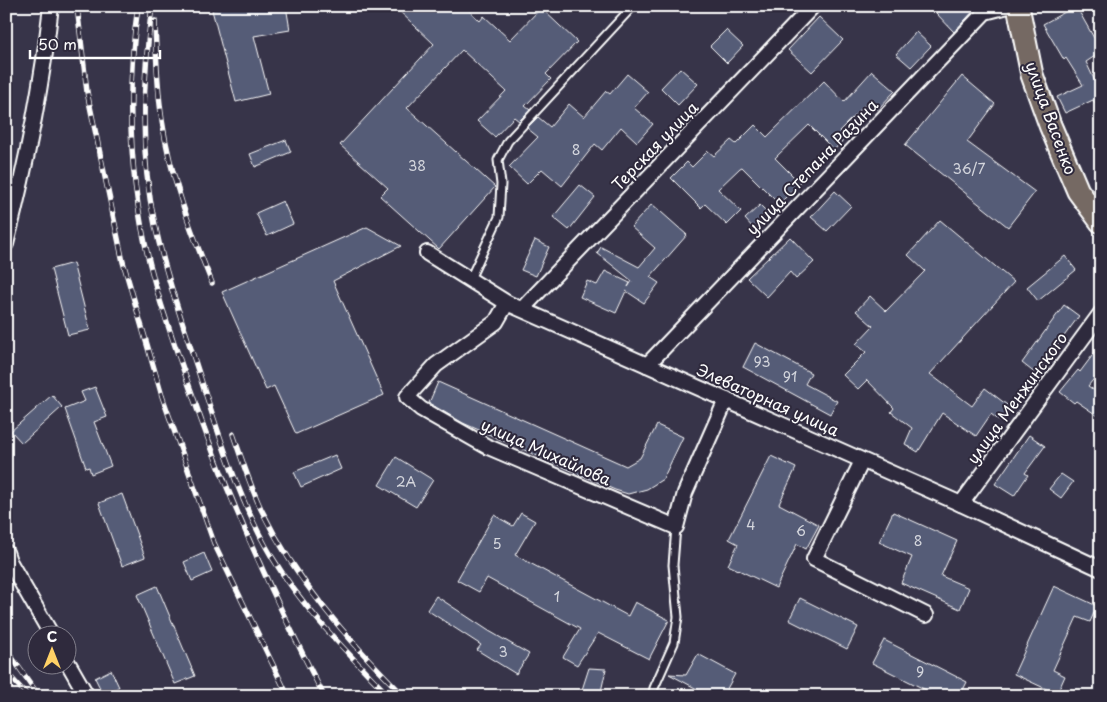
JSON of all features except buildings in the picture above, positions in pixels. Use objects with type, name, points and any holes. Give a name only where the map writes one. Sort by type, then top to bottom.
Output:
[{"type":"main road","name":"улица Васенко","points":[[1018,6],[1032,74],[1050,125],[1078,191],[1101,222]]},
{"type":"street","points":[[6,244],[21,184],[40,87],[51,6]]},
{"type":"street","name":"Терская улица","points":[[522,310],[813,6]]},
{"type":"street","name":"улица Степана Разина","points":[[647,365],[984,12],[1008,6]]},
{"type":"street","name":"Элеваторная улица","points":[[427,253],[507,303],[961,504],[1101,569]]},
{"type":"street","name":"улица Михайлова","points":[[507,303],[496,322],[436,365],[407,397],[421,409],[486,446],[676,527]]},
{"type":"street","name":"улица Менжинского","points":[[961,504],[1101,314]]},
{"type":"street","points":[[676,527],[685,492],[726,400]]},
{"type":"street","points":[[862,461],[814,559],[926,615]]},
{"type":"street","points":[[6,552],[9,561],[45,624]]},
{"type":"street","points":[[74,674],[87,696]]},
{"type":"lane","points":[[469,281],[499,217],[501,184],[498,160],[508,141],[633,6]]},
{"type":"lane","points":[[652,696],[674,643],[678,617],[673,565],[676,527]]},
{"type":"railway","points":[[77,6],[87,92],[123,262],[162,396],[214,543],[288,696]]},
{"type":"railway","points":[[138,6],[132,75],[132,144],[139,212],[154,280],[205,430],[235,508],[269,584],[324,696]]},
{"type":"railway","points":[[152,6],[146,61],[144,116],[150,198],[171,287],[218,432],[251,517],[284,576],[312,613],[389,696]]},
{"type":"railway","points":[[155,21],[159,95],[170,162],[182,203],[212,283]]},
{"type":"railway","points":[[233,434],[261,509],[290,561],[343,631],[404,696]]},
{"type":"railway","points":[[6,649],[39,696]]},
{"type":"railway","points":[[6,672],[28,696]]}]
